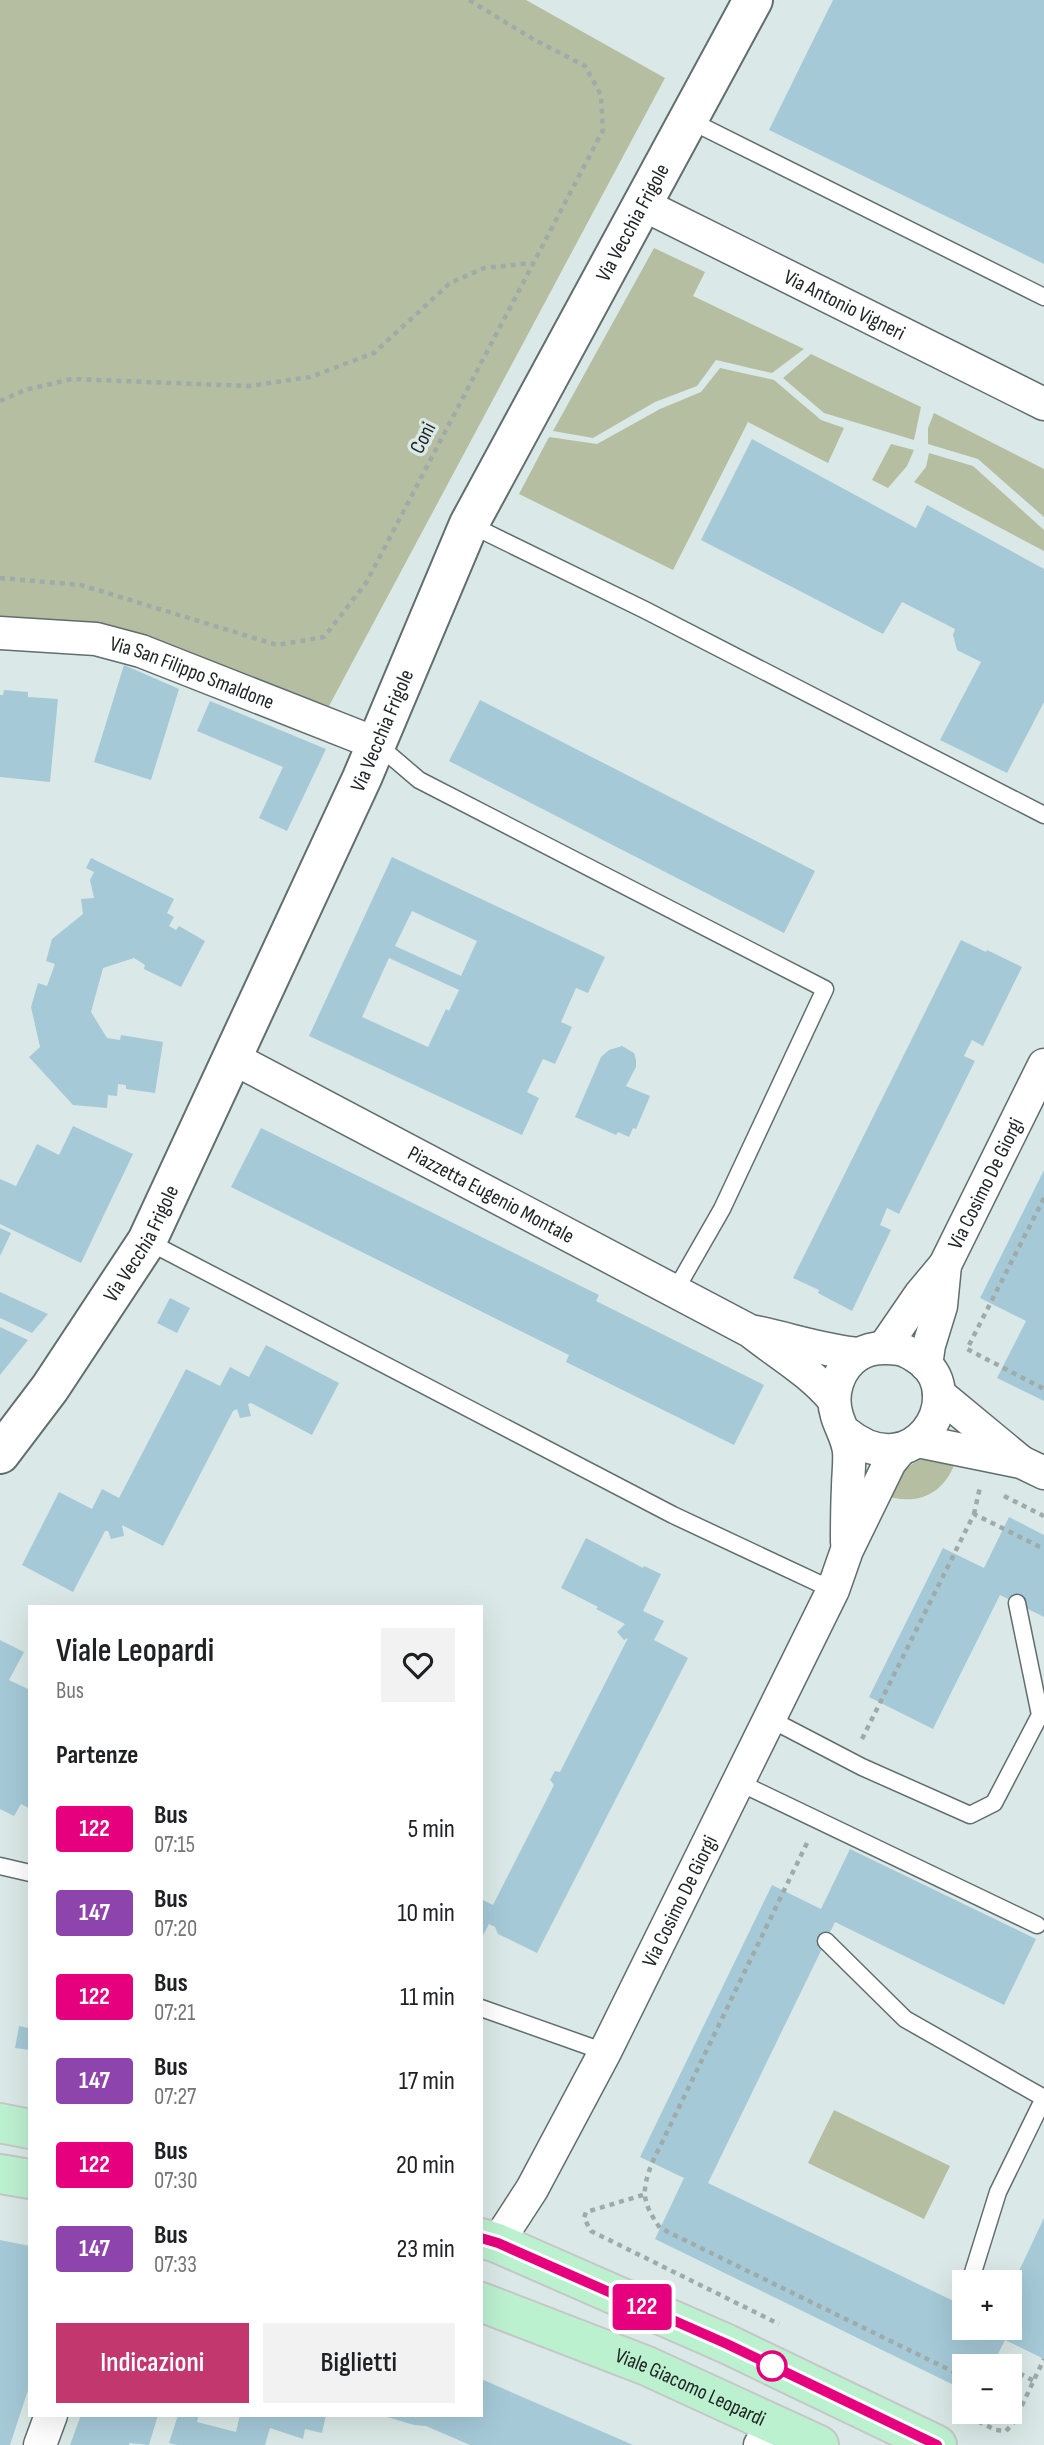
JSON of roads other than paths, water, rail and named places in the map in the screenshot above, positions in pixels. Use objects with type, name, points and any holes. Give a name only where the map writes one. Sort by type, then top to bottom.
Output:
[{"type":"main road","points":[[0,2123],[28,2129]]},
{"type":"main road","points":[[0,2174],[28,2179]]},
{"type":"main road","points":[[489,2240],[727,2344],[937,2445]]},
{"type":"main road","name":"Viale Giacomo Leopardi","points":[[483,2303],[647,2366],[767,2434],[819,2445]]},
{"type":"street","name":"Via Vecchia Frigole","points":[[0,1454],[50,1388],[147,1241],[362,778],[469,524],[753,0]]},
{"type":"street","name":"Via Antonio Vigneri","points":[[644,205],[1044,404]]},
{"type":"street","name":"Via San Filippo Smaldone","points":[[0,633],[96,639],[141,651],[375,743]]},
{"type":"street","name":"Piazzetta Eugenio Montale","points":[[233,1058],[750,1331],[817,1380],[834,1400]]},
{"type":"street","name":"Via Cosimo De Giorgi","points":[[847,1550],[849,1453],[846,1433],[837,1417],[834,1400],[837,1382],[846,1366],[872,1350],[945,1265],[1044,1065]]},
{"type":"street","name":"Via Cosimo De Giorgi","points":[[926,1365],[941,1306],[945,1265]]},
{"type":"street","name":"Piazzetta Eugenio Montale","points":[[750,1331],[797,1340],[833,1352],[872,1350]]},
{"type":"street","points":[[872,1350],[908,1351],[926,1365],[939,1394],[1033,1468]]},
{"type":"street","name":"Via Cosimo De Giorgi","points":[[489,2240],[532,2189],[605,2052],[833,1590],[847,1550],[890,1462],[930,1428],[938,1411],[939,1394]]},
{"type":"street","points":[[846,1433],[861,1445],[880,1451],[909,1445],[1033,1468]]},
{"type":"street","points":[[40,2445],[50,2417]]},
{"type":"lane","points":[[689,120],[1044,297]]},
{"type":"lane","points":[[469,524],[645,610],[1044,815]]},
{"type":"lane","points":[[375,743],[419,780],[825,989],[722,1209],[676,1292]]},
{"type":"lane","points":[[147,1241],[660,1508],[833,1590]]},
{"type":"lane","points":[[770,1719],[862,1767],[970,1815],[994,1803],[1042,1716],[1017,1603]]},
{"type":"lane","points":[[738,1782],[1037,1925]]},
{"type":"lane","points":[[0,1866],[28,1873]]},
{"type":"lane","points":[[826,1941],[905,2020],[1044,2098],[998,2192],[974,2270]]},
{"type":"lane","points":[[483,2009],[605,2052]]}]
